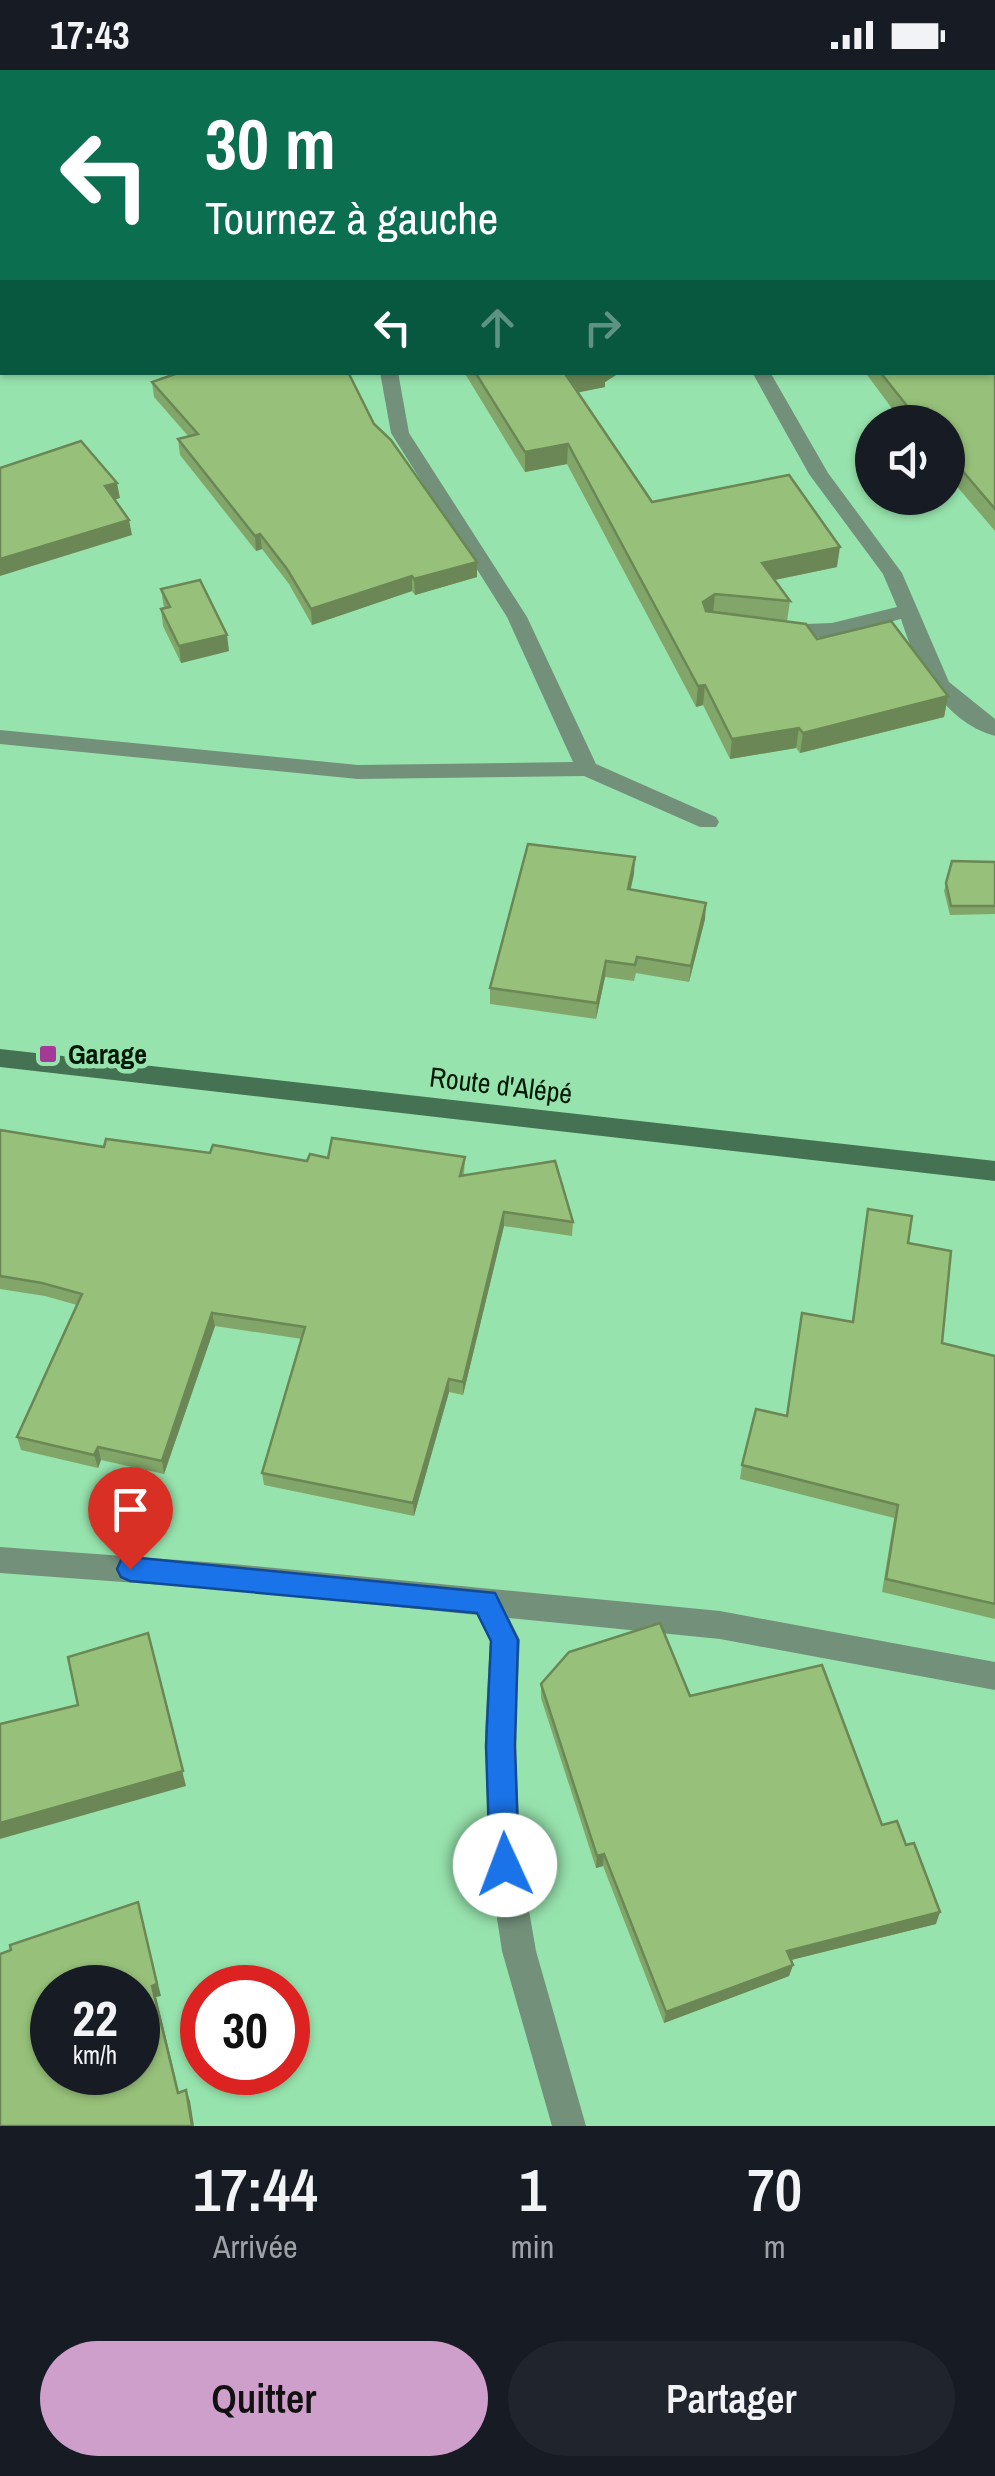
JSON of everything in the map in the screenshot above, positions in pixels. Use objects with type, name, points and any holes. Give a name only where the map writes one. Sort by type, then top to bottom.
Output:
[{"type":"main road","name":"Route d'Alépé","points":[[0,1058],[995,1171]]},
{"type":"street","points":[[390,375],[400,433],[517,617],[587,769]]},
{"type":"street","points":[[763,375],[819,474],[892,574],[940,686],[969,713],[995,729]]},
{"type":"street","points":[[752,627],[811,634],[909,610]]},
{"type":"street","points":[[0,737],[358,772],[587,769],[708,822]]},
{"type":"street","points":[[0,1560],[234,1577],[720,1624],[995,1676]]},
{"type":"street","points":[[486,1602],[505,1640],[500,1746],[505,1865],[519,1952],[569,2126]]},
{"type":"building","points":[[172,375],[350,375],[374,424],[391,440],[477,562],[414,579],[412,576],[311,609],[260,534],[255,536],[178,439],[198,434],[152,382]]},
{"type":"building","points":[[477,375],[566,375],[652,502],[789,475],[840,547],[762,563],[790,601],[715,594],[703,602],[706,611],[806,624],[817,639],[891,621],[948,696],[803,733],[799,728],[732,739],[705,685],[698,686],[568,444],[525,452]]},
{"type":"building","points":[[882,375],[995,375],[995,509],[965,474],[965,405],[906,405]]},
{"type":"building","points":[[81,441],[117,483],[105,486],[129,520],[0,559],[0,468]]},
{"type":"building","points":[[200,580],[227,635],[179,646],[161,609],[170,607],[161,589]]},
{"type":"building","points":[[528,844],[635,857],[628,889],[706,903],[691,966],[637,957],[635,965],[606,961],[597,1003],[490,988]]},
{"type":"building","points":[[952,861],[995,862],[995,906],[951,906],[946,883]]},
{"type":"building","points":[[0,1130],[104,1147],[106,1139],[210,1153],[213,1145],[307,1161],[310,1154],[328,1158],[332,1138],[465,1157],[460,1176],[555,1161],[573,1222],[504,1212],[463,1382],[449,1379],[413,1503],[262,1473],[305,1327],[212,1313],[162,1461],[98,1447],[94,1455],[17,1437],[82,1294],[0,1276]]},
{"type":"building","points":[[868,1209],[912,1216],[908,1243],[951,1251],[942,1343],[995,1356],[995,1604],[886,1579],[898,1505],[742,1465],[756,1409],[787,1416],[802,1313],[853,1322]]},
{"type":"building","points":[[660,1623],[690,1696],[822,1665],[882,1825],[897,1821],[906,1845],[914,1843],[940,1912],[787,1951],[793,1965],[666,2012],[604,1854],[597,1856],[541,1684],[569,1652]]},
{"type":"building","points":[[148,1633],[183,1771],[0,1823],[0,1724],[78,1705],[68,1657]]},
{"type":"building","points":[[138,1902],[153,1965],[30,1965],[30,2095],[160,2095],[160,2019],[178,2093],[187,2095],[192,2126],[0,2126],[0,1954],[11,1950],[10,1945]]},
{"type":"place","name":"Garage","points":[[48,1054]]},
{"type":"route","points":[[130,1569],[486,1602],[505,1640],[500,1746],[505,1865]]}]
